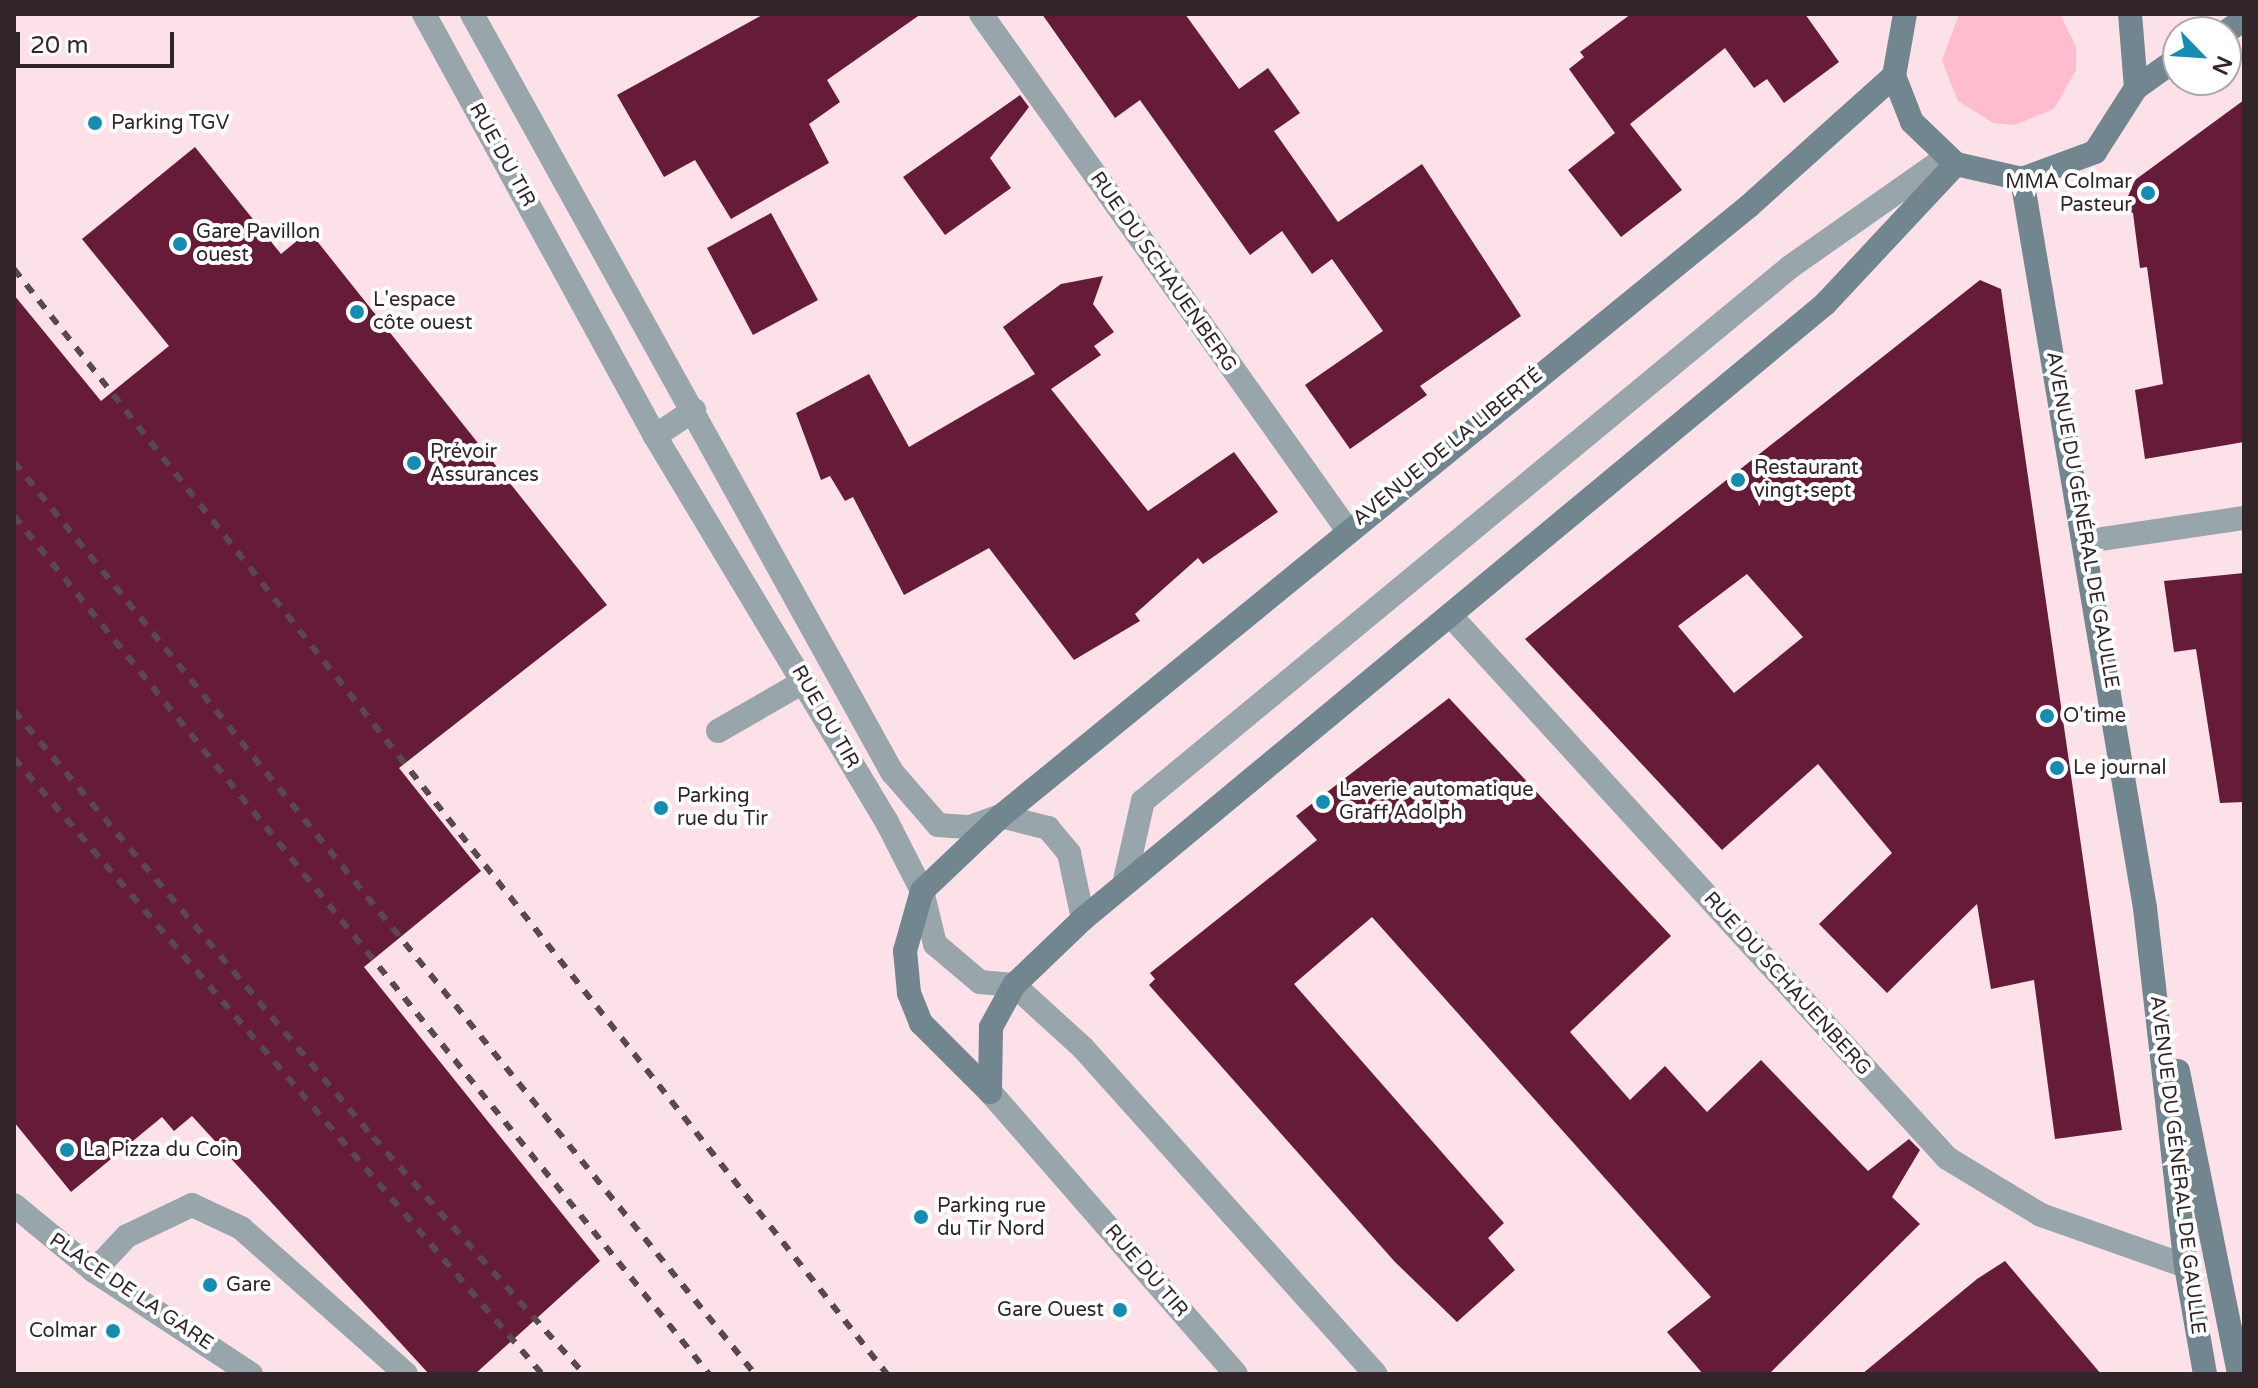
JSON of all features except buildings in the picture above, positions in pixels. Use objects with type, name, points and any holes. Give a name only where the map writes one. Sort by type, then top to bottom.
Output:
[{"type":"street","name":"RUE DU TIR","points":[[424,14],[655,436],[805,681],[922,891],[905,951],[909,993],[921,1023],[990,1092],[1236,1374]]},
{"type":"street","name":"RUE DU TIR","points":[[472,14],[919,810],[938,825],[970,827],[1001,816]]},
{"type":"street","name":"RUE DU SCHAUENBERG","points":[[981,14],[1346,528]]},
{"type":"street","points":[[1905,14],[1894,76],[1912,122],[1951,161],[2022,179],[2095,152],[2136,88],[2162,69]]},
{"type":"street","points":[[2130,14],[2136,88]]},
{"type":"street","points":[[450,60],[486,41]]},
{"type":"street","name":"AVENUE DE LA LIBERTÉ","points":[[922,891],[1001,816],[1346,528],[1749,206],[1894,76]]},
{"type":"street","points":[[990,1092],[991,1027],[1014,985],[1125,880],[1825,304],[1951,161]]},
{"type":"street","points":[[1125,880],[1143,801],[1790,267],[1951,161]]},
{"type":"street","name":"AVENUE DU GÉNÉRAL DE GAULLE","points":[[2022,179],[2088,541],[2145,908],[2186,1266],[2205,1374]]},
{"type":"street","points":[[655,436],[694,410]]},
{"type":"street","points":[[2088,541],[2244,518]]},
{"type":"street","name":"RUE DU SCHAUENBERG","points":[[1450,615],[1947,1158],[2041,1215],[2186,1266]]},
{"type":"street","points":[[718,731],[805,681]]},
{"type":"street","points":[[1001,816],[1048,828],[1069,853],[1083,919]]},
{"type":"street","points":[[922,891],[935,944],[947,957],[980,982],[1014,985],[1083,1048],[1375,1374]]},
{"type":"street","name":"AVENUE DU GÉNÉRAL DE GAULLE","points":[[2145,908],[2239,1374]]},
{"type":"street","name":"PLACE DE LA GARE","points":[[14,1205],[94,1271],[251,1374]]},
{"type":"street","points":[[94,1271],[127,1236],[192,1205],[241,1228],[406,1374]]},
{"type":"shaded area","points":[[1959,14],[2060,14],[2076,47],[2076,70],[2054,109],[2015,125],[1993,123],[1958,101],[1942,61]]},
{"type":"railway","points":[[14,269],[887,1374]]},
{"type":"railway","points":[[14,462],[755,1374]]},
{"type":"railway","points":[[14,516],[709,1374]]},
{"type":"railway","points":[[14,711],[373,1137],[584,1374]]},
{"type":"railway","points":[[14,758],[542,1374]]},
{"type":"place","name":"Parking TGV","points":[[95,123]]},
{"type":"place","name":"MMA Colmar Pasteur","points":[[2148,193]]},
{"type":"place","name":"Gare Pavillon ouest","points":[[180,244]]},
{"type":"place","name":"L'espace côte ouest","points":[[357,312]]},
{"type":"place","name":"Prévoir Assurances","points":[[414,463]]},
{"type":"place","name":"Restaurant vingt-sept","points":[[1738,480]]},
{"type":"place","name":"O'time","points":[[2047,716]]},
{"type":"place","name":"Le journal","points":[[2057,768]]},
{"type":"place","name":"Laverie automatique Graff Adolph","points":[[1323,802]]},
{"type":"place","name":"Parking rue du Tir","points":[[661,808]]},
{"type":"place","name":"La Pizza du Coin","points":[[67,1150]]},
{"type":"place","name":"Parking rue du Tir Nord","points":[[921,1217]]},
{"type":"place","name":"Gare","points":[[210,1285]]},
{"type":"place","name":"Gare Ouest","points":[[1120,1310]]},
{"type":"place","name":"Colmar","points":[[113,1331]]}]
